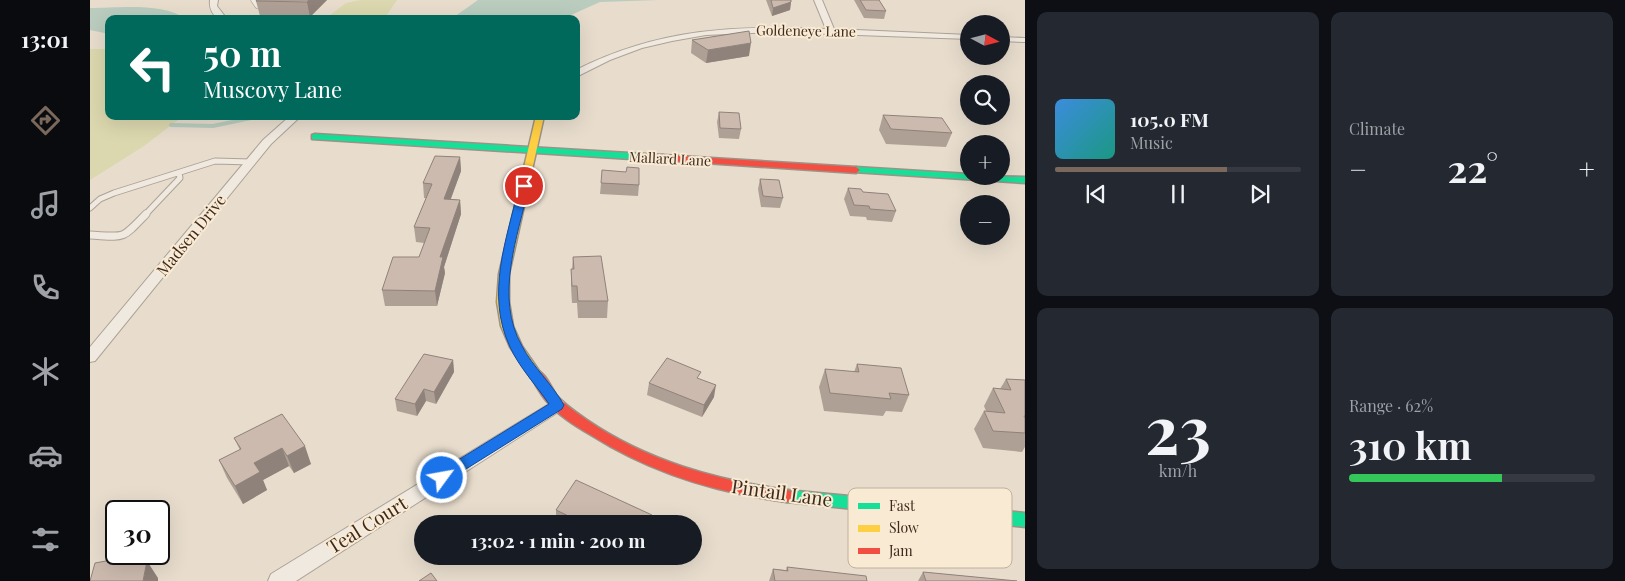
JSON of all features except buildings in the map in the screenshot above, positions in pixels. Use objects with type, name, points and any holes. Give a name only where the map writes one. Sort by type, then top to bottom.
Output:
[{"type":"street","points":[[214,0],[213,6],[218,15]]},
{"type":"street","points":[[818,0],[831,31]]},
{"type":"street","name":"Goldeneye Lane","points":[[580,72],[604,59],[644,44],[682,36],[732,30],[831,31],[960,37]]},
{"type":"street","points":[[1010,39],[1025,40]]},
{"type":"street","name":"Madsen Drive","points":[[90,357],[267,142],[292,120]]},
{"type":"street","points":[[539,120],[504,274],[503,302],[507,326],[516,347],[557,405]]},
{"type":"street","name":"Mallard Lane","points":[[315,137],[1025,180]]},
{"type":"street","name":"Pintail Lane","points":[[557,405],[606,438],[658,464],[729,486],[780,495],[848,502]]},
{"type":"street","name":"Teal Court","points":[[278,581],[557,405]]},
{"type":"street","name":"Pintail Lane","points":[[1012,519],[1025,520]]},
{"type":"lane","points":[[254,0],[258,6]]},
{"type":"lane","points":[[90,208],[100,199],[114,193],[215,161],[250,162]]},
{"type":"lane","points":[[90,235],[121,237],[126,235],[180,178],[179,173]]},
{"type":"shaded area","points":[[361,0],[397,0],[387,15],[330,15],[346,3]]},
{"type":"shaded area","points":[[478,0],[659,0],[600,2],[571,15],[457,15]]},
{"type":"shaded area","points":[[90,8],[153,8],[178,15],[105,15],[105,33],[90,30]]},
{"type":"shaded area","points":[[90,49],[105,49],[105,120],[178,120],[144,146],[90,180]]},
{"type":"waterway","points":[[171,125],[213,126],[242,120]]},
{"type":"traffic: fast","points":[[315,137],[663,158]]},
{"type":"traffic: fast","points":[[856,170],[1025,180]]},
{"type":"traffic: fast","points":[[787,496],[848,502]]},
{"type":"traffic: fast","points":[[1012,519],[1025,520]]},
{"type":"traffic: slow","points":[[536,375],[516,347],[507,326],[503,302],[504,274],[539,120]]},
{"type":"traffic: jam","points":[[663,158],[856,170]]},
{"type":"traffic: jam","points":[[536,375],[559,406],[584,424],[638,455],[667,467],[726,486],[787,496]]},
{"type":"route","points":[[442,478],[557,405],[516,347],[507,326],[503,302],[504,274],[524,186]]}]
